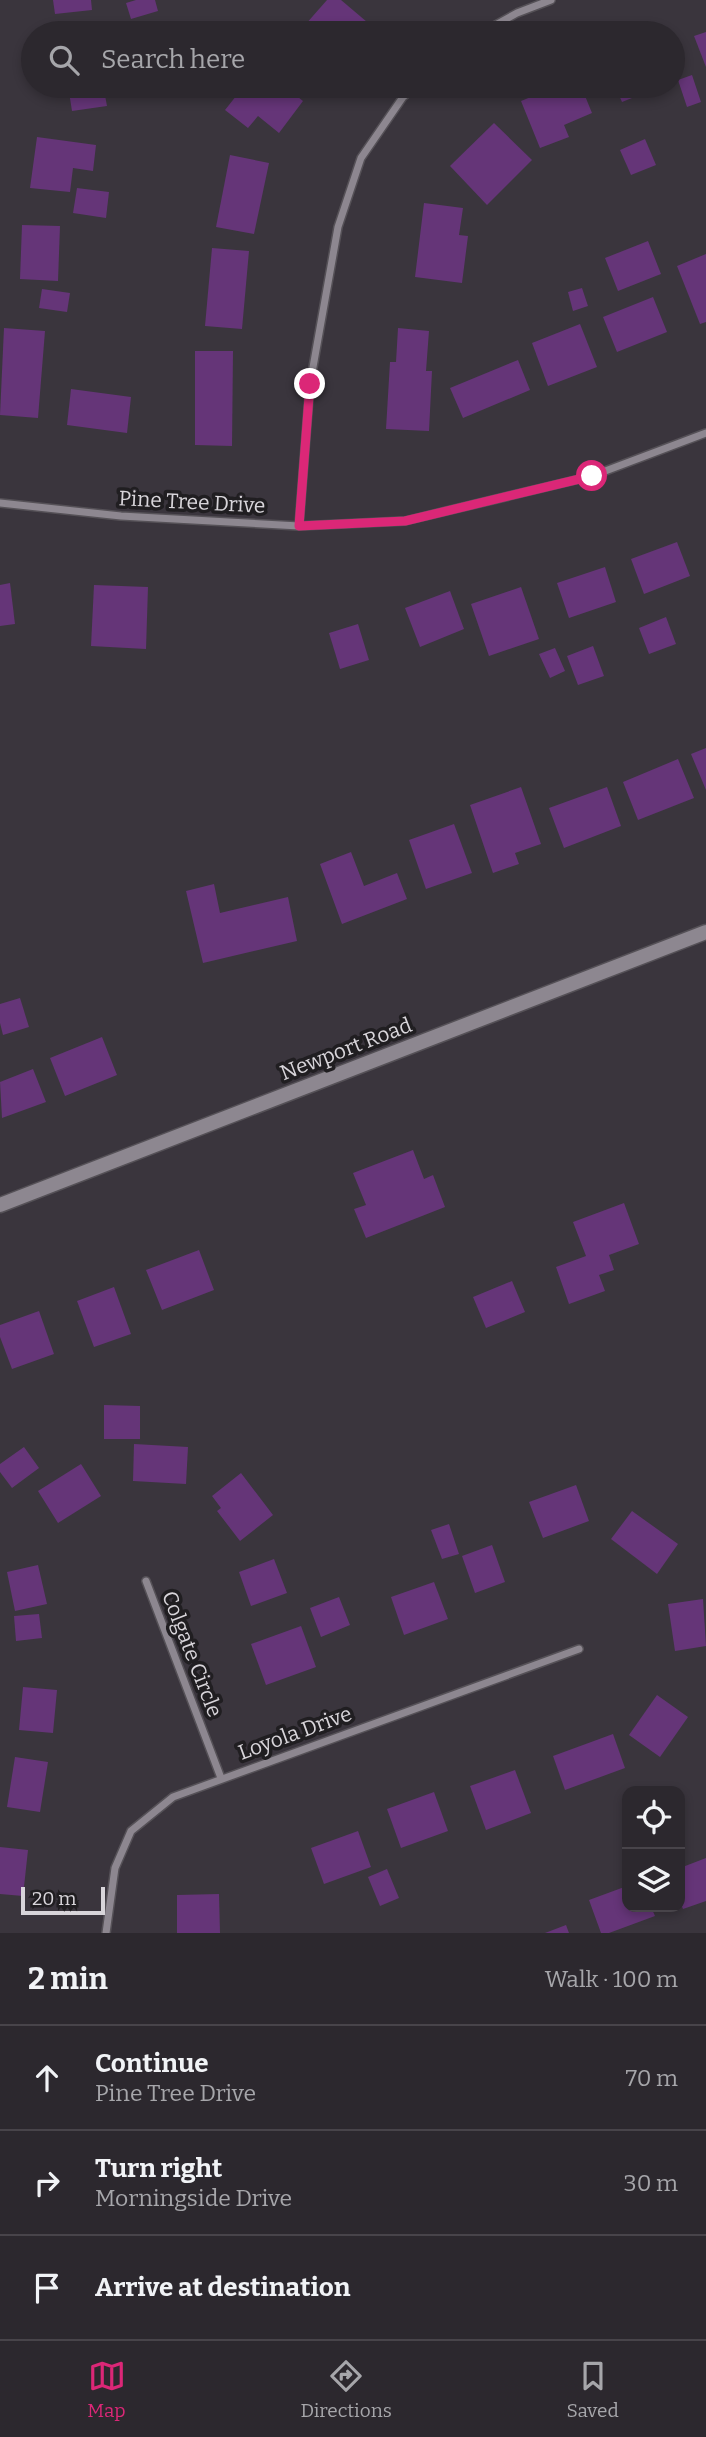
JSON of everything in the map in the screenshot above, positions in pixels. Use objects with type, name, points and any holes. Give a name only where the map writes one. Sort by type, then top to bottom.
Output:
[{"type":"street","points":[[503,21],[551,0]]},
{"type":"street","points":[[299,526],[310,384],[338,227],[361,158],[402,98]]},
{"type":"street","name":"Pine Tree Drive","points":[[0,503],[121,516],[299,526],[405,521],[592,476],[706,433]]},
{"type":"street","name":"Newport Road","points":[[0,1205],[706,932]]},
{"type":"street","name":"Colgate Circle","points":[[146,1581],[221,1778]]},
{"type":"street","name":"Loyola Drive","points":[[106,1933],[115,1868],[131,1831],[173,1797],[579,1649]]},
{"type":"building","points":[[53,0],[91,0],[92,10],[55,14]]},
{"type":"building","points":[[155,0],[158,11],[131,19],[126,3]]},
{"type":"building","points":[[327,0],[341,0],[366,21],[309,21]]},
{"type":"building","points":[[706,32],[706,67],[694,36]]},
{"type":"building","points":[[692,75],[701,102],[687,107],[684,98],[685,78]]},
{"type":"building","points":[[70,98],[106,98],[107,106],[72,111]]},
{"type":"building","points":[[234,98],[299,98],[303,101],[279,133],[258,116],[248,128],[225,110]]},
{"type":"building","points":[[528,98],[586,98],[592,113],[564,125],[569,137],[540,148],[521,101]]},
{"type":"building","points":[[494,123],[532,160],[487,205],[450,166]]},
{"type":"building","points":[[37,137],[96,145],[93,171],[73,168],[70,192],[30,188]]},
{"type":"building","points":[[645,139],[656,165],[631,175],[620,150]]},
{"type":"building","points":[[230,155],[269,163],[254,234],[216,227]]},
{"type":"building","points":[[77,188],[109,192],[106,218],[73,213]]},
{"type":"building","points":[[424,203],[463,208],[459,235],[468,236],[462,283],[415,277]]},
{"type":"building","points":[[22,225],[60,226],[58,281],[20,279]]},
{"type":"building","points":[[648,241],[661,274],[618,291],[605,258]]},
{"type":"building","points":[[212,248],[249,251],[242,329],[205,326]]},
{"type":"building","points":[[706,254],[706,322],[700,324],[677,266]]},
{"type":"building","points":[[582,288],[588,306],[573,311],[568,292]]},
{"type":"building","points":[[42,289],[70,293],[67,312],[39,308]]},
{"type":"building","points":[[653,297],[667,332],[617,352],[603,317]]},
{"type":"building","points":[[580,324],[597,367],[548,386],[532,343]]},
{"type":"building","points":[[4,328],[45,331],[38,418],[0,415]]},
{"type":"building","points":[[398,328],[429,331],[426,371],[432,371],[429,431],[386,429],[390,362],[396,362]]},
{"type":"building","points":[[195,351],[233,351],[232,446],[195,445]]},
{"type":"building","points":[[518,360],[530,390],[463,418],[450,388]]},
{"type":"building","points":[[71,389],[131,397],[127,433],[67,425]]},
{"type":"building","points":[[677,542],[690,576],[644,594],[631,559]]},
{"type":"building","points":[[605,567],[616,602],[569,618],[557,583]]},
{"type":"building","points":[[10,583],[15,624],[0,626],[0,585]]},
{"type":"building","points":[[94,585],[148,587],[146,649],[91,646]]},
{"type":"building","points":[[521,587],[539,639],[489,656],[471,604]]},
{"type":"building","points":[[450,591],[464,629],[420,647],[405,608]]},
{"type":"building","points":[[666,617],[676,644],[649,654],[639,628]]},
{"type":"building","points":[[358,624],[369,660],[340,669],[329,633]]},
{"type":"building","points":[[593,646],[604,676],[578,685],[567,656]]},
{"type":"building","points":[[555,648],[565,671],[550,678],[539,654]]},
{"type":"building","points":[[706,748],[706,790],[691,754]]},
{"type":"building","points":[[678,759],[694,798],[638,820],[623,782]]},
{"type":"building","points":[[521,787],[541,844],[515,853],[519,864],[493,873],[470,805]]},
{"type":"building","points":[[607,787],[621,826],[564,848],[549,808]]},
{"type":"building","points":[[454,824],[472,873],[426,889],[409,840]]},
{"type":"building","points":[[351,852],[364,886],[397,873],[407,899],[342,924],[320,864]]},
{"type":"building","points":[[214,884],[220,913],[288,897],[297,941],[203,963],[186,891]]},
{"type":"building","points":[[20,998],[29,1027],[3,1035],[0,1004]]},
{"type":"building","points":[[102,1037],[117,1075],[65,1096],[50,1058]]},
{"type":"building","points":[[33,1069],[46,1102],[2,1118],[0,1082]]},
{"type":"building","points":[[413,1150],[424,1179],[433,1175],[445,1207],[366,1238],[354,1209],[366,1205],[353,1173]]},
{"type":"building","points":[[624,1203],[639,1244],[609,1255],[614,1270],[599,1275],[605,1291],[569,1304],[556,1267],[586,1256],[573,1222]]},
{"type":"building","points":[[199,1250],[214,1290],[162,1310],[146,1270]]},
{"type":"building","points":[[512,1281],[525,1312],[486,1328],[473,1297]]},
{"type":"building","points":[[114,1287],[131,1334],[94,1347],[77,1301]]},
{"type":"building","points":[[39,1311],[54,1354],[12,1369],[0,1337],[0,1325]]},
{"type":"building","points":[[104,1405],[140,1406],[140,1439],[104,1439]]},
{"type":"building","points":[[134,1444],[188,1447],[186,1484],[133,1481]]},
{"type":"building","points":[[24,1447],[39,1468],[12,1488],[0,1472],[0,1464]]},
{"type":"building","points":[[81,1464],[101,1496],[58,1523],[38,1491]]},
{"type":"building","points":[[241,1473],[273,1515],[240,1541],[217,1511],[221,1508],[212,1496]]},
{"type":"building","points":[[576,1485],[589,1521],[543,1538],[529,1502]]},
{"type":"building","points":[[632,1511],[678,1544],[657,1574],[611,1539]]},
{"type":"building","points":[[449,1524],[459,1554],[442,1559],[431,1530]]},
{"type":"building","points":[[492,1545],[505,1582],[475,1593],[462,1556]]},
{"type":"building","points":[[274,1559],[287,1593],[251,1606],[239,1572]]},
{"type":"building","points":[[38,1565],[47,1604],[15,1611],[7,1572]]},
{"type":"building","points":[[434,1582],[448,1619],[404,1635],[391,1597]]},
{"type":"building","points":[[339,1597],[350,1625],[321,1637],[310,1608]]},
{"type":"building","points":[[703,1599],[706,1646],[675,1651],[668,1604]]},
{"type":"building","points":[[39,1614],[42,1638],[16,1641],[14,1616]]},
{"type":"building","points":[[301,1626],[316,1667],[266,1685],[251,1644]]},
{"type":"building","points":[[23,1687],[57,1690],[53,1733],[19,1730]]},
{"type":"building","points":[[657,1695],[688,1717],[660,1757],[629,1735]]},
{"type":"building","points":[[613,1734],[625,1768],[565,1790],[553,1756]]},
{"type":"building","points":[[15,1757],[48,1762],[40,1812],[7,1807]]},
{"type":"building","points":[[515,1770],[531,1813],[486,1830],[470,1786]]},
{"type":"building","points":[[434,1792],[448,1831],[401,1848],[387,1809]]},
{"type":"building","points":[[358,1831],[371,1867],[324,1884],[311,1848]]},
{"type":"building","points":[[0,1847],[28,1850],[23,1896],[0,1894]]},
{"type":"building","points":[[706,1858],[706,1901],[685,1908],[685,1866]]},
{"type":"building","points":[[387,1869],[399,1898],[380,1906],[368,1877]]},
{"type":"building","points":[[622,1888],[622,1912],[653,1912],[655,1916],[609,1933],[601,1933],[589,1900]]},
{"type":"building","points":[[219,1894],[220,1933],[177,1933],[177,1895]]},
{"type":"building","points":[[566,1925],[569,1933],[545,1933]]},
{"type":"route","points":[[310,384],[299,526],[405,521],[592,476]]}]
